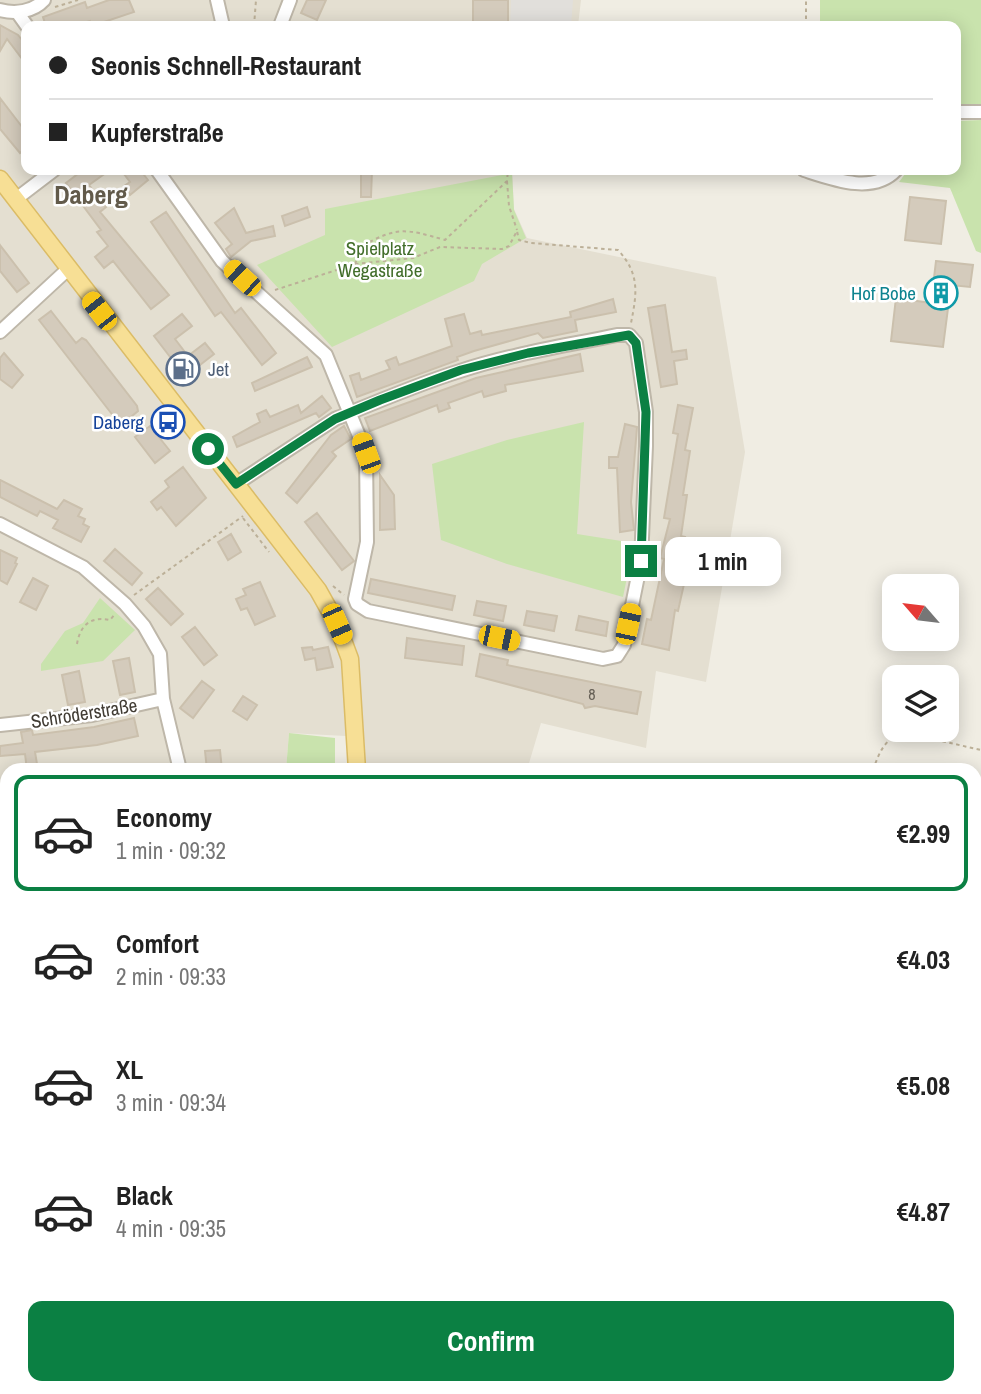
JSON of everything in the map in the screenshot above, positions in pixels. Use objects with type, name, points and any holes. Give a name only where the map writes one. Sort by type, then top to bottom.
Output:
[{"type":"main road","points":[[0,179],[67,270],[318,590],[345,641],[353,680],[357,763]]},
{"type":"street","points":[[217,0],[222,21]]},
{"type":"street","points":[[282,21],[290,0]]},
{"type":"street","points":[[0,10],[17,12],[43,2]]},
{"type":"street","points":[[17,12],[23,21]]},
{"type":"street","points":[[961,113],[981,112]]},
{"type":"street","points":[[16,200],[48,175]]},
{"type":"street","points":[[161,175],[222,261],[326,355],[351,412],[366,453],[367,541],[355,599],[357,604],[368,611],[603,659],[612,659],[621,652],[641,561],[646,412],[636,343],[629,335],[528,353],[461,370],[351,412],[335,419],[236,484]]},
{"type":"street","points":[[824,175],[876,184],[891,175]]},
{"type":"street","points":[[0,332],[67,270]]},
{"type":"street","name":"Schröderstraße","points":[[0,524],[83,567],[125,604],[144,626],[160,654],[163,699],[92,715],[0,725]]},
{"type":"street","points":[[163,699],[178,763]]},
{"type":"path","points":[[43,2],[50,9],[78,0]]},
{"type":"path","points":[[254,21],[256,0]]},
{"type":"path","points":[[806,0],[806,21]]},
{"type":"path","points":[[508,175],[509,206],[519,240],[618,250],[629,262],[637,284],[629,335]]},
{"type":"path","points":[[440,247],[508,181]]},
{"type":"path","points":[[355,264],[362,246],[390,230],[417,232],[445,240]]},
{"type":"path","points":[[261,296],[355,264],[413,258],[440,247],[502,249],[509,246],[517,231]]},
{"type":"path","points":[[77,644],[81,630],[90,621],[96,618],[110,620],[125,604],[242,517],[273,556]]},
{"type":"path","points":[[876,763],[884,744],[890,737],[902,732],[981,750]]},
{"type":"shaded area","points":[[0,0],[581,0],[579,21],[21,21],[21,175],[512,175],[514,209],[527,238],[716,277],[745,452],[706,682],[656,671],[646,748],[541,723],[529,763],[365,763],[364,737],[289,733],[287,763],[0,763]]},
{"type":"shaded area","points":[[511,0],[573,0],[571,21],[510,21]]},
{"type":"green space","points":[[820,0],[981,0],[981,106],[961,106],[961,21],[820,21]]},
{"type":"green space","points":[[981,120],[981,253],[976,251],[950,188],[899,182],[904,175],[961,175],[961,121]]},
{"type":"green space","name":"Spielplatz Wegastraße","points":[[512,175],[514,210],[526,238],[482,264],[474,281],[332,347],[257,265],[325,235],[325,209]]},
{"type":"green space","points":[[584,422],[577,534],[634,543],[623,597],[507,564],[441,540],[432,464],[507,440]]},
{"type":"green space","points":[[100,598],[135,630],[103,661],[41,671],[41,664],[65,631],[83,623]]},
{"type":"green space","points":[[289,733],[335,738],[335,763],[287,763]]},
{"type":"building","points":[[109,0],[129,0],[134,12],[107,21],[44,21],[43,17],[85,2],[87,8]]},
{"type":"building","points":[[307,0],[326,0],[317,20],[301,13]]},
{"type":"building","points":[[473,0],[508,0],[508,21],[473,21]]},
{"type":"building","points":[[0,25],[21,39],[21,57],[7,39],[0,51]]},
{"type":"building","points":[[0,98],[21,125],[21,152],[20,153],[0,129]]},
{"type":"building","points":[[76,175],[103,175],[89,185],[106,207],[100,212],[169,295],[151,309],[113,261],[104,268],[95,257],[108,246],[97,232],[101,230],[66,183]]},
{"type":"building","points":[[125,175],[144,175],[148,180],[130,195],[124,186],[130,182]]},
{"type":"building","points":[[361,175],[372,175],[371,197],[361,197]]},
{"type":"building","points":[[910,197],[946,201],[941,244],[905,240]]},
{"type":"building","points":[[307,207],[310,217],[285,226],[282,216]]},
{"type":"building","points":[[234,208],[246,233],[273,226],[275,236],[251,241],[231,257],[226,249],[232,244],[215,223]]},
{"type":"building","points":[[166,212],[235,313],[241,308],[276,353],[262,365],[221,312],[215,316],[151,222]]},
{"type":"building","points":[[0,245],[29,283],[17,292],[0,271]]},
{"type":"building","name":"Hof Bobe","points":[[936,261],[973,265],[970,287],[951,285],[943,347],[891,341],[896,298],[931,303]]},
{"type":"building","points":[[613,299],[616,312],[575,320],[577,331],[543,338],[538,333],[474,351],[457,357],[458,360],[357,397],[350,376],[359,373],[361,380],[390,369],[386,361],[396,357],[399,365],[452,346],[445,319],[464,314],[470,334],[481,331],[482,335],[571,317],[570,312]]},
{"type":"building","points":[[665,305],[672,352],[686,350],[687,359],[674,361],[677,384],[661,387],[648,308]]},
{"type":"building","points":[[51,311],[76,343],[82,338],[86,340],[137,406],[138,411],[127,420],[125,417],[118,422],[39,320]]},
{"type":"building","points":[[182,314],[192,326],[175,339],[188,356],[205,343],[214,354],[182,379],[173,369],[177,366],[154,336]]},
{"type":"building","points":[[4,353],[23,375],[12,388],[0,379],[0,358]]},
{"type":"building","points":[[580,354],[583,371],[505,385],[506,391],[484,397],[482,391],[448,403],[450,408],[439,412],[437,405],[370,431],[365,418],[476,378]]},
{"type":"building","points":[[307,357],[312,367],[255,391],[252,383]]},
{"type":"building","points":[[322,396],[331,408],[319,417],[316,413],[237,447],[233,437],[260,422],[257,414],[266,410],[270,417],[298,405],[301,413]]},
{"type":"building","points":[[678,405],[693,408],[685,450],[690,451],[683,495],[687,495],[681,536],[685,537],[676,575],[683,576],[681,584],[684,584],[678,611],[675,610],[669,650],[642,644],[647,619],[651,620],[664,559],[660,558],[670,519],[664,518],[678,434],[673,433]]},
{"type":"building","points":[[625,424],[637,427],[631,502],[634,530],[620,532],[617,468],[609,468],[609,457],[618,457]]},
{"type":"building","points":[[150,426],[170,451],[155,463],[135,437]]},
{"type":"building","points":[[344,426],[351,439],[332,452],[336,456],[297,503],[286,493],[331,435]]},
{"type":"building","points":[[183,467],[206,498],[176,526],[161,507],[157,510],[151,502],[169,487],[165,481]]},
{"type":"building","points":[[380,475],[394,495],[395,529],[380,530]]},
{"type":"building","points":[[0,480],[57,509],[64,500],[82,509],[78,516],[85,519],[83,524],[89,527],[81,542],[53,528],[58,520],[40,511],[37,516],[0,497]]},
{"type":"building","points":[[317,513],[354,561],[342,570],[305,522]]},
{"type":"building","points":[[231,534],[241,552],[228,560],[218,542]]},
{"type":"building","points":[[115,549],[142,573],[132,585],[104,561]]},
{"type":"building","points":[[0,550],[17,558],[17,564],[7,584],[0,580]]},
{"type":"building","points":[[33,578],[48,586],[36,610],[20,602]]},
{"type":"building","points":[[371,579],[455,596],[452,610],[368,593]]},
{"type":"building","points":[[260,582],[275,616],[255,625],[247,608],[241,610],[236,599],[246,595],[243,589]]},
{"type":"building","points":[[158,588],[183,614],[171,625],[146,599]]},
{"type":"building","points":[[477,601],[506,606],[503,621],[474,615]]},
{"type":"building","points":[[527,611],[557,616],[554,631],[524,625]]},
{"type":"building","points":[[579,616],[608,622],[606,636],[576,630]]},
{"type":"building","points":[[195,627],[217,655],[204,665],[182,637]]},
{"type":"building","points":[[407,638],[464,646],[462,665],[405,658]]},
{"type":"building","points":[[312,647],[313,650],[328,647],[333,667],[317,670],[315,658],[305,660],[302,648]]},
{"type":"building","points":[[480,654],[508,660],[507,665],[641,692],[637,714],[595,706],[585,708],[583,704],[476,676]]},
{"type":"building","points":[[129,658],[135,692],[120,695],[113,661]]},
{"type":"building","points":[[79,671],[85,702],[68,705],[62,675]]},
{"type":"building","points":[[202,681],[214,690],[193,718],[180,708]]},
{"type":"building","points":[[243,696],[257,705],[247,720],[233,711]]},
{"type":"building","points":[[134,718],[138,736],[97,745],[35,752],[37,763],[26,763],[25,754],[0,756],[0,746],[23,743],[21,732],[32,730],[33,735],[94,727]]},
{"type":"building","points":[[220,750],[221,763],[206,763],[205,751]]},
{"type":"place","name":"Hof Bobe","points":[[941,293]]},
{"type":"place","name":"Jet","points":[[183,369]]},
{"type":"place","name":"Daberg","points":[[168,422]]},
{"type":"district","name":"Daberg","points":[[91,194]]},
{"type":"route","points":[[208,449],[236,484],[335,419],[380,400],[461,370],[528,353],[617,335],[629,335],[633,337],[638,352],[646,412],[641,561]]}]
